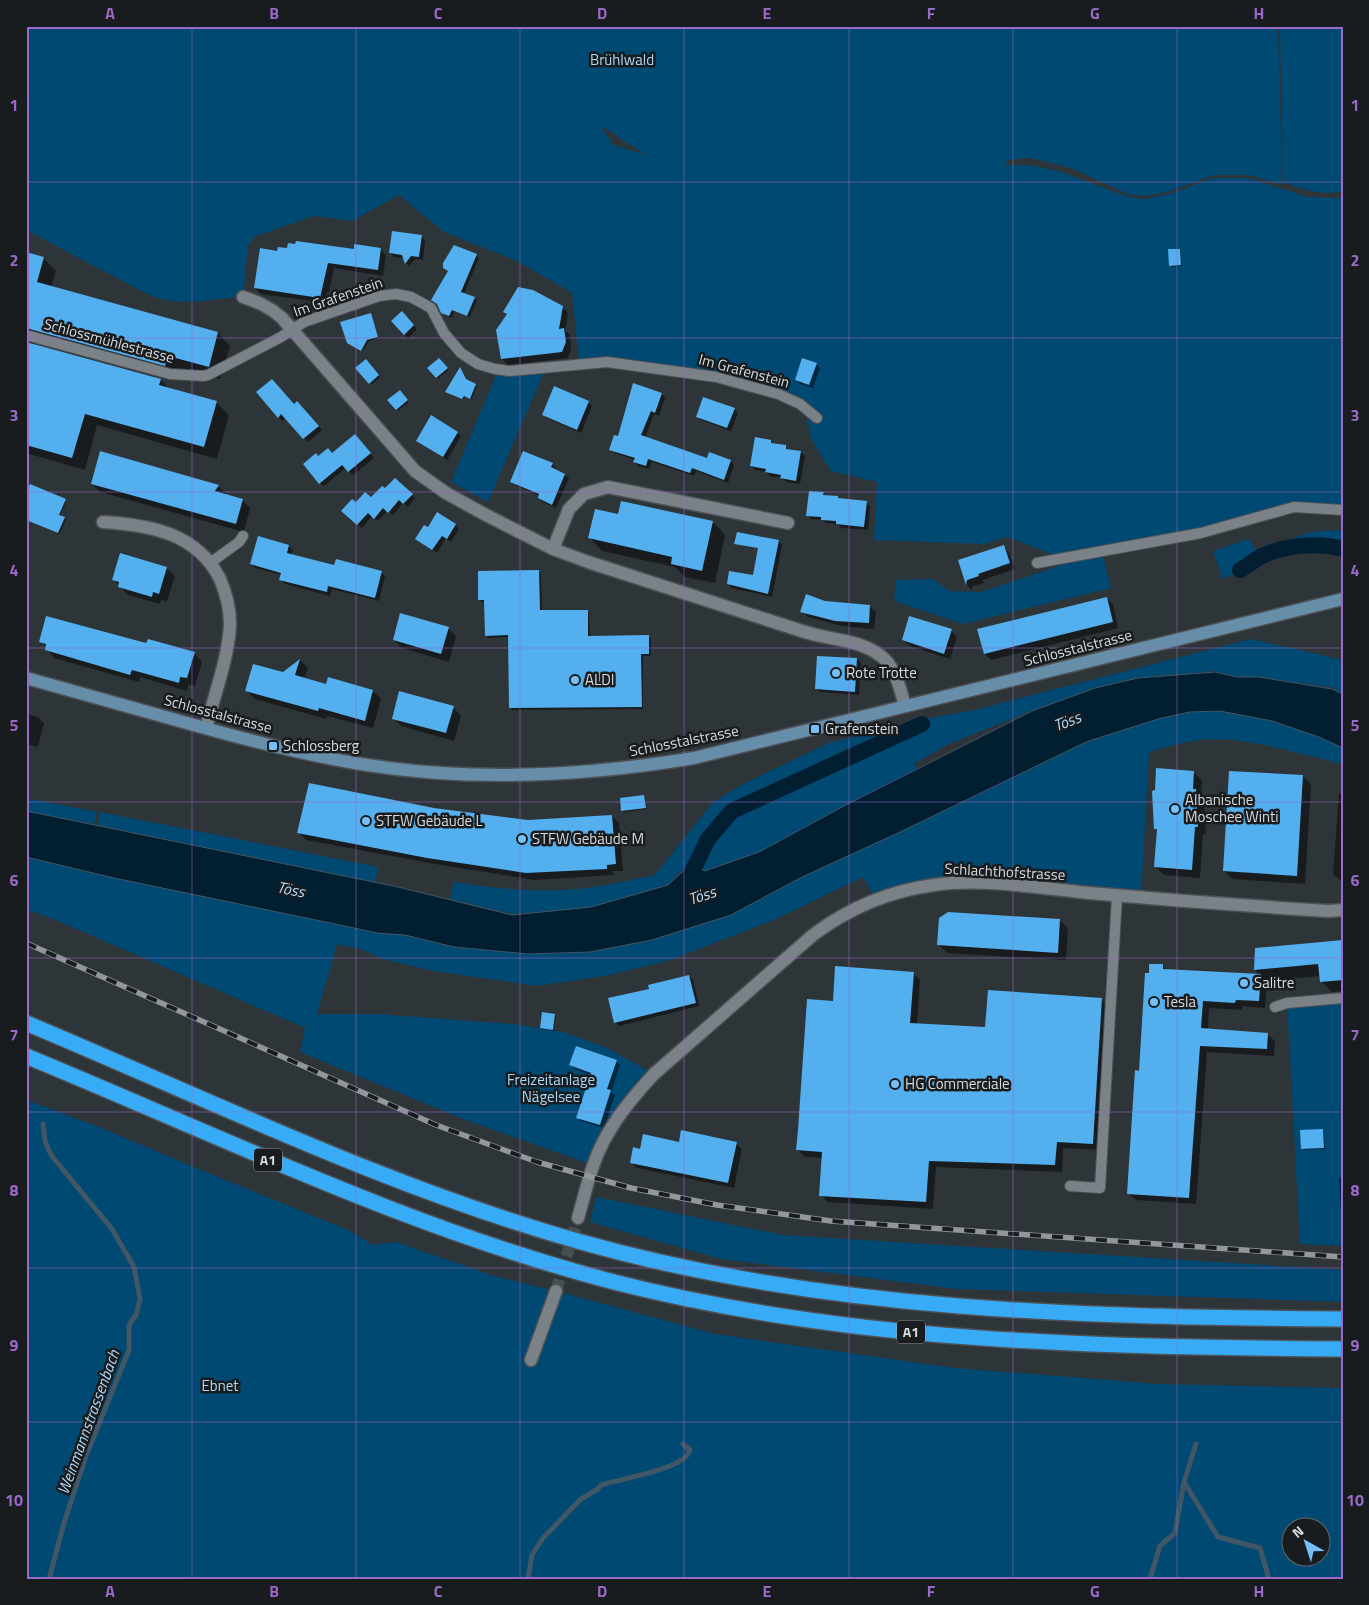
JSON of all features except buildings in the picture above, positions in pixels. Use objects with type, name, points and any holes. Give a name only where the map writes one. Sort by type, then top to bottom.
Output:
[{"type":"highway","name":"A1","points":[[26,1023],[299,1140],[418,1188],[540,1230],[663,1263],[804,1290],[950,1306],[1095,1314],[1343,1319]]},
{"type":"highway","name":"A1","points":[[26,1056],[287,1168],[407,1216],[531,1258],[656,1292],[742,1310],[794,1318],[866,1328],[956,1337],[1086,1344],[1343,1349]]},
{"type":"main road","name":"Schlosstalstrasse","points":[[26,678],[303,753],[367,765],[429,772],[544,775],[636,768],[694,758],[1343,599]]},
{"type":"street","points":[[243,297],[272,309],[293,329]]},
{"type":"street","name":"Im Grafenstein","points":[[293,329],[415,471],[446,493],[553,549],[588,562],[808,633],[866,646],[889,663],[905,706]]},
{"type":"street","points":[[553,549],[569,509],[584,494],[608,487],[788,523]]},
{"type":"street","points":[[103,522],[134,524],[173,534],[196,548],[210,563],[226,591],[230,622],[226,650],[206,728]]},
{"type":"street","name":"Schlachthofstrasse","points":[[578,1218],[593,1165],[602,1143],[634,1096],[654,1074],[813,935],[838,918],[889,894],[934,884],[956,882],[1318,911],[1343,910]]},
{"type":"street","points":[[531,1360],[556,1291]]},
{"type":"lane","name":"Im Grafenstein","points":[[293,329],[304,322],[379,296],[396,294],[411,297],[431,308],[444,333],[461,354],[478,364],[494,369],[509,371],[607,362],[716,377],[778,394],[800,404],[817,418]]},
{"type":"lane","name":"Schlossmühlestrasse","points":[[26,335],[170,374],[203,376],[257,350],[293,329]]},
{"type":"lane","points":[[1038,563],[1200,533],[1294,507],[1343,510]]},
{"type":"lane","points":[[210,563],[239,542],[243,536]]},
{"type":"lane","points":[[1070,1186],[1100,1188],[1117,896]]},
{"type":"lane","points":[[1275,1007],[1287,1003],[1343,998]]},
{"type":"green space","name":"Brühlwald","points":[[26,26],[1278,26],[1282,185],[1249,175],[1214,175],[1171,191],[1146,196],[1130,195],[1071,168],[1031,158],[1007,160],[1006,165],[1028,165],[1062,172],[1128,197],[1145,199],[1170,194],[1213,178],[1248,178],[1308,197],[1337,198],[1343,196],[1343,510],[1294,507],[1201,533],[1057,556],[1007,537],[984,544],[874,540],[877,482],[831,471],[811,439],[804,403],[716,377],[579,363],[572,293],[517,261],[444,232],[399,195],[352,221],[314,216],[256,236],[248,245],[243,297],[204,301],[174,301],[147,294],[26,230]],"holes":[[[600,126],[617,135],[617,137],[647,155],[610,144],[612,142]]]},
{"type":"green space","points":[[1343,26],[1343,191],[1328,193],[1305,189],[1283,182],[1280,27]]},
{"type":"green space","points":[[544,372],[488,502],[451,482],[496,375]]},
{"type":"green space","points":[[1343,531],[1343,547],[1312,544],[1278,550],[1259,557],[1223,580],[1213,551],[1248,539],[1257,550],[1311,532]]},
{"type":"green space","points":[[1103,556],[1111,588],[963,624],[894,601],[896,580],[933,579],[949,591],[981,592],[1056,567],[1065,562]]},
{"type":"green space","points":[[1251,639],[1343,660],[1343,694],[1331,687],[1258,677],[1236,677],[1214,671],[1137,678],[1095,688],[949,744],[914,764],[917,769],[759,852],[704,871],[701,869],[679,872],[668,885],[592,907],[512,914],[450,899],[454,882],[506,889],[559,890],[601,886],[655,875],[713,802],[747,782],[829,743],[929,718],[970,711]]},
{"type":"green space","name":"Freizeitanlage Nägelsee","points":[[1220,711],[1272,721],[1319,737],[1343,748],[1343,764],[1279,748],[1247,742],[1214,739],[1181,743],[1149,752],[1141,898],[956,882],[876,899],[863,877],[774,920],[668,961],[604,976],[537,986],[434,971],[386,960],[360,949],[337,944],[317,1014],[377,1014],[513,1024],[563,1032],[607,1048],[654,1074],[593,1165],[463,1119],[300,1052],[305,1028],[58,921],[26,909],[26,857],[114,878],[377,933],[405,935],[454,947],[731,915],[800,878],[1086,742],[1158,719],[1190,712]]},
{"type":"green space","points":[[26,798],[97,812],[94,824],[26,811]]},
{"type":"green space","points":[[100,812],[378,867],[375,883],[98,825]]},
{"type":"green space","points":[[1343,998],[1343,1246],[1300,1244],[1287,1003]]},
{"type":"green space","name":"Ebnet","points":[[26,1100],[99,1127],[346,1229],[373,1245],[396,1242],[494,1276],[715,1334],[955,1368],[1159,1384],[1343,1388],[1343,1579],[26,1579]]},
{"type":"green space","points":[[596,1197],[783,1235],[1343,1270],[1343,1302],[958,1289],[721,1259],[590,1222]]},
{"type":"water","name":"Töss","points":[[1215,672],[1237,677],[1259,677],[1332,689],[1343,694],[1343,748],[1319,737],[1272,721],[1220,711],[1190,712],[1158,719],[1086,742],[800,878],[731,915],[652,940],[590,952],[528,954],[454,947],[405,935],[377,933],[114,878],[26,857],[26,811],[398,887],[512,915],[591,907],[668,885],[682,872],[700,869],[705,871],[759,852],[844,806],[1032,711],[1095,688],[1138,678]]},
{"type":"waterway","points":[[1240,570],[1260,557],[1290,547],[1312,545],[1343,549]]},
{"type":"waterway","name":"Töss","points":[[685,892],[692,872],[708,839],[732,811],[922,724]]},
{"type":"waterway","name":"Weinmannstrassenbach","points":[[43,1124],[45,1141],[51,1155],[112,1229],[134,1267],[140,1299],[136,1315],[129,1325],[129,1350],[86,1456],[64,1523],[49,1579]]},
{"type":"waterway","points":[[528,1579],[532,1555],[543,1538],[581,1499],[598,1489],[601,1485],[675,1464],[686,1457],[690,1450],[683,1444]]},
{"type":"waterway","points":[[1196,1444],[1184,1482],[1218,1537],[1260,1548],[1269,1579]]},
{"type":"waterway","points":[[1150,1579],[1160,1546],[1175,1533],[1184,1482]]},
{"type":"tunnel","points":[[556,1291],[578,1218]]},
{"type":"railway","points":[[26,943],[436,1125],[537,1162],[631,1188],[717,1205],[831,1221],[1343,1257]]},
{"type":"place","name":"Rote Trotte","points":[[836,673]]},
{"type":"place","name":"ALDI","points":[[575,680]]},
{"type":"place","name":"Grafenstein","points":[[815,729]]},
{"type":"place","name":"Schlossberg","points":[[273,746]]},
{"type":"place","name":"Albanische Moschee Winti","points":[[1175,809]]},
{"type":"place","name":"STFW Gebäude L","points":[[366,821]]},
{"type":"place","name":"STFW Gebäude M","points":[[522,839]]},
{"type":"place","name":"Salitre","points":[[1244,983]]},
{"type":"place","name":"Tesla","points":[[1154,1002]]},
{"type":"place","name":"HG Commerciale","points":[[895,1084]]}]
